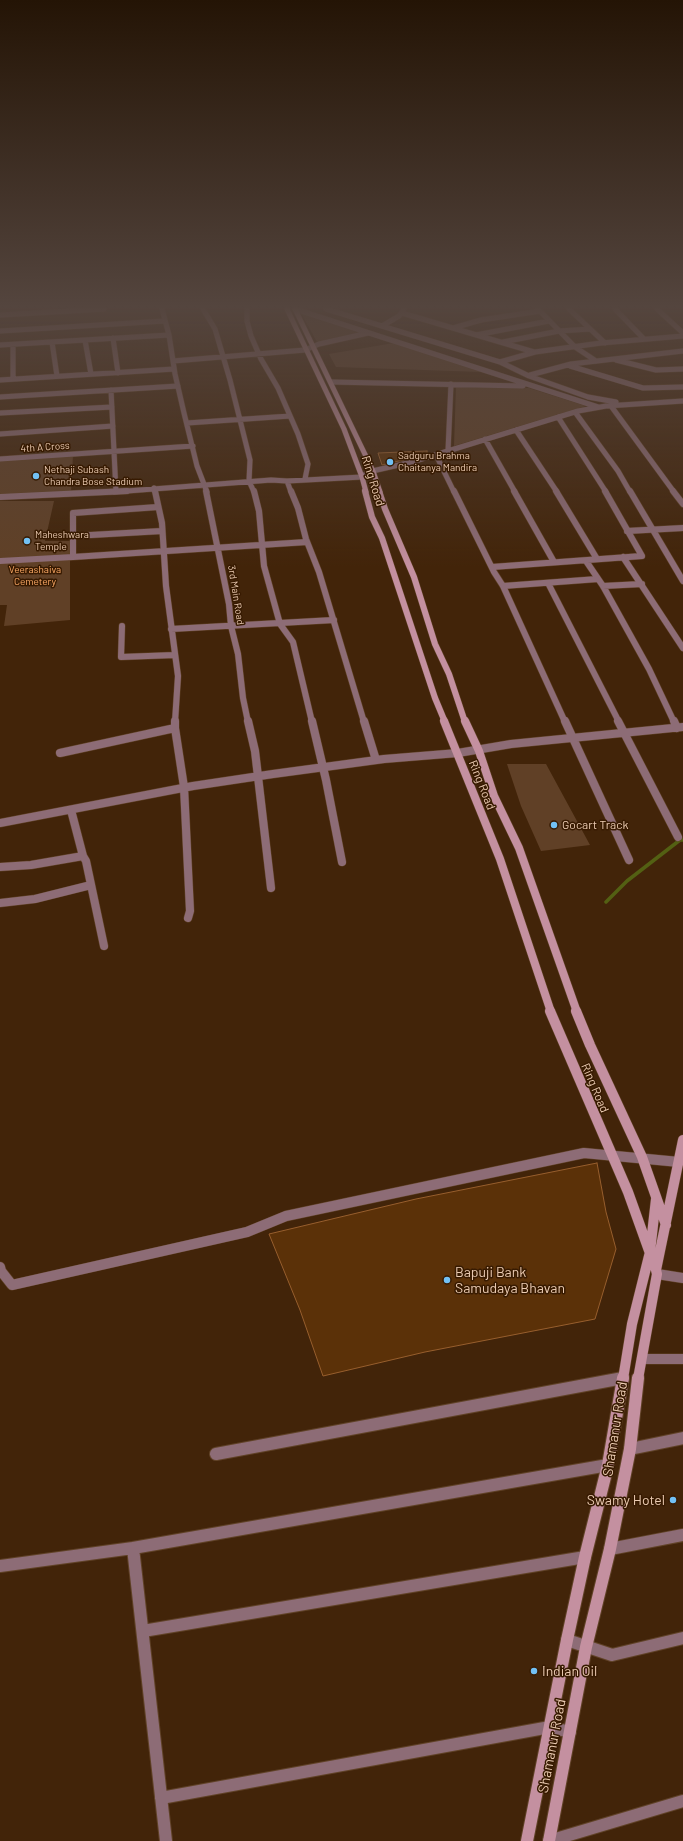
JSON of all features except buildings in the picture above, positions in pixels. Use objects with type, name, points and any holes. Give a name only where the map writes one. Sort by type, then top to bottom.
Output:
[{"type":"main road","name":"Ring Road","points":[[328,395],[344,429],[362,477],[367,502],[410,619],[435,698],[514,897],[554,1022],[641,1224],[657,1272]]},
{"type":"main road","name":"Ring Road","points":[[337,395],[373,471],[385,509],[414,578],[436,644],[449,674],[461,712],[478,751],[494,796],[519,848],[567,988],[590,1045],[642,1157],[666,1225]]},
{"type":"main road","name":"Shamanur Road","points":[[549,1841],[586,1647],[610,1549],[630,1449],[639,1373],[683,1140]]},
{"type":"main road","name":"Shamanur Road","points":[[527,1841],[567,1640],[585,1557],[608,1465],[632,1324],[650,1252],[656,1197]]},
{"type":"street","points":[[0,397],[33,395]]},
{"type":"street","points":[[111,395],[116,492]]},
{"type":"street","name":"3rd Main Road","points":[[180,395],[203,484],[208,495],[229,604],[231,626],[238,654],[243,698],[254,751],[271,888]]},
{"type":"street","points":[[233,395],[250,460],[249,481],[253,488],[260,511],[261,545],[264,566],[280,624],[293,642],[323,767],[342,862]]},
{"type":"street","points":[[281,395],[308,464],[305,479]]},
{"type":"street","points":[[448,451],[451,395]]},
{"type":"street","points":[[559,395],[598,408]]},
{"type":"street","points":[[582,395],[628,405]]},
{"type":"street","points":[[0,497],[116,492],[249,481],[287,481],[362,477],[368,472],[436,455],[575,412],[611,406],[683,401]]},
{"type":"street","points":[[611,406],[683,504]]},
{"type":"street","points":[[0,413],[112,407]]},
{"type":"street","points":[[575,412],[618,471],[683,581]]},
{"type":"street","points":[[187,423],[290,416]]},
{"type":"street","points":[[492,567],[642,556],[558,417]]},
{"type":"street","points":[[0,434],[113,426]]},
{"type":"street","points":[[516,430],[545,472],[597,559]]},
{"type":"street","points":[[485,439],[554,562]]},
{"type":"street","name":"4th A Cross","points":[[0,459],[193,446]]},
{"type":"street","points":[[436,455],[503,586],[629,860]]},
{"type":"street","points":[[287,481],[298,508],[307,542],[319,572],[376,760]]},
{"type":"street","points":[[154,488],[162,531],[171,630],[178,676],[175,728],[184,787],[190,911],[188,918]]},
{"type":"street","points":[[73,557],[73,513],[158,507]]},
{"type":"street","points":[[627,531],[683,528]]},
{"type":"street","points":[[73,536],[162,531]]},
{"type":"street","points":[[0,561],[307,542]]},
{"type":"street","points":[[623,557],[683,648]]},
{"type":"street","points":[[0,824],[184,787],[257,776],[376,760],[478,751],[511,744],[680,728],[603,586],[586,561]]},
{"type":"street","points":[[503,586],[598,579]]},
{"type":"street","points":[[548,583],[678,837]]},
{"type":"street","points":[[603,586],[642,584]]},
{"type":"street","points":[[171,630],[334,620]]},
{"type":"street","points":[[122,626],[121,657],[175,655]]},
{"type":"street","points":[[60,753],[175,728]]},
{"type":"street","points":[[71,810],[82,856],[86,861],[104,946]]},
{"type":"street","points":[[0,868],[31,865],[82,856]]},
{"type":"street","points":[[0,903],[35,899],[91,885]]},
{"type":"street","points":[[0,1267],[1,1272],[12,1285],[247,1232],[286,1216],[584,1152],[679,1162]]},
{"type":"street","points":[[657,1272],[683,1278]]},
{"type":"street","points":[[642,1358],[683,1359]]},
{"type":"street","points":[[216,1454],[623,1378]]},
{"type":"street","points":[[630,1449],[683,1438]]},
{"type":"street","points":[[0,1566],[133,1548],[608,1465]]},
{"type":"street","points":[[610,1549],[683,1535]]},
{"type":"street","points":[[133,1548],[166,1841]]},
{"type":"street","points":[[143,1631],[585,1557]]},
{"type":"street","points":[[567,1640],[612,1655],[683,1638]]},
{"type":"street","points":[[161,1798],[550,1727],[570,1732]]},
{"type":"street","points":[[549,1841],[683,1800]]},
{"type":"green space","points":[[456,395],[551,395],[586,406],[454,446]]},
{"type":"green space","name":"Nethaji Subash Chandra Bose Stadium","points":[[73,455],[71,491],[0,494],[0,460]]},
{"type":"green space","name":"Veerashaiva Cemetery","points":[[0,501],[54,501],[45,541],[70,541],[70,620],[4,626],[7,605],[0,605]]},
{"type":"green space","name":"Gocart Track","points":[[507,764],[546,764],[590,845],[541,851],[521,806]]},
{"type":"waterway","points":[[606,902],[627,881],[680,840],[683,840]]},
{"type":"place","name":"Sadguru Brahma Chaitanya Mandira","points":[[390,462]]},
{"type":"place","name":"Nethaji Subash Chandra Bose Stadium","points":[[36,476]]},
{"type":"place","name":"Maheshwara Temple","points":[[27,541]]},
{"type":"place","name":"Gocart Track","points":[[554,825]]},
{"type":"place","name":"Bapuji Bank Samudaya Bhavan","points":[[447,1280]]},
{"type":"place","name":"Swamy Hotel","points":[[673,1500]]},
{"type":"place","name":"Indian Oil","points":[[534,1671]]}]
